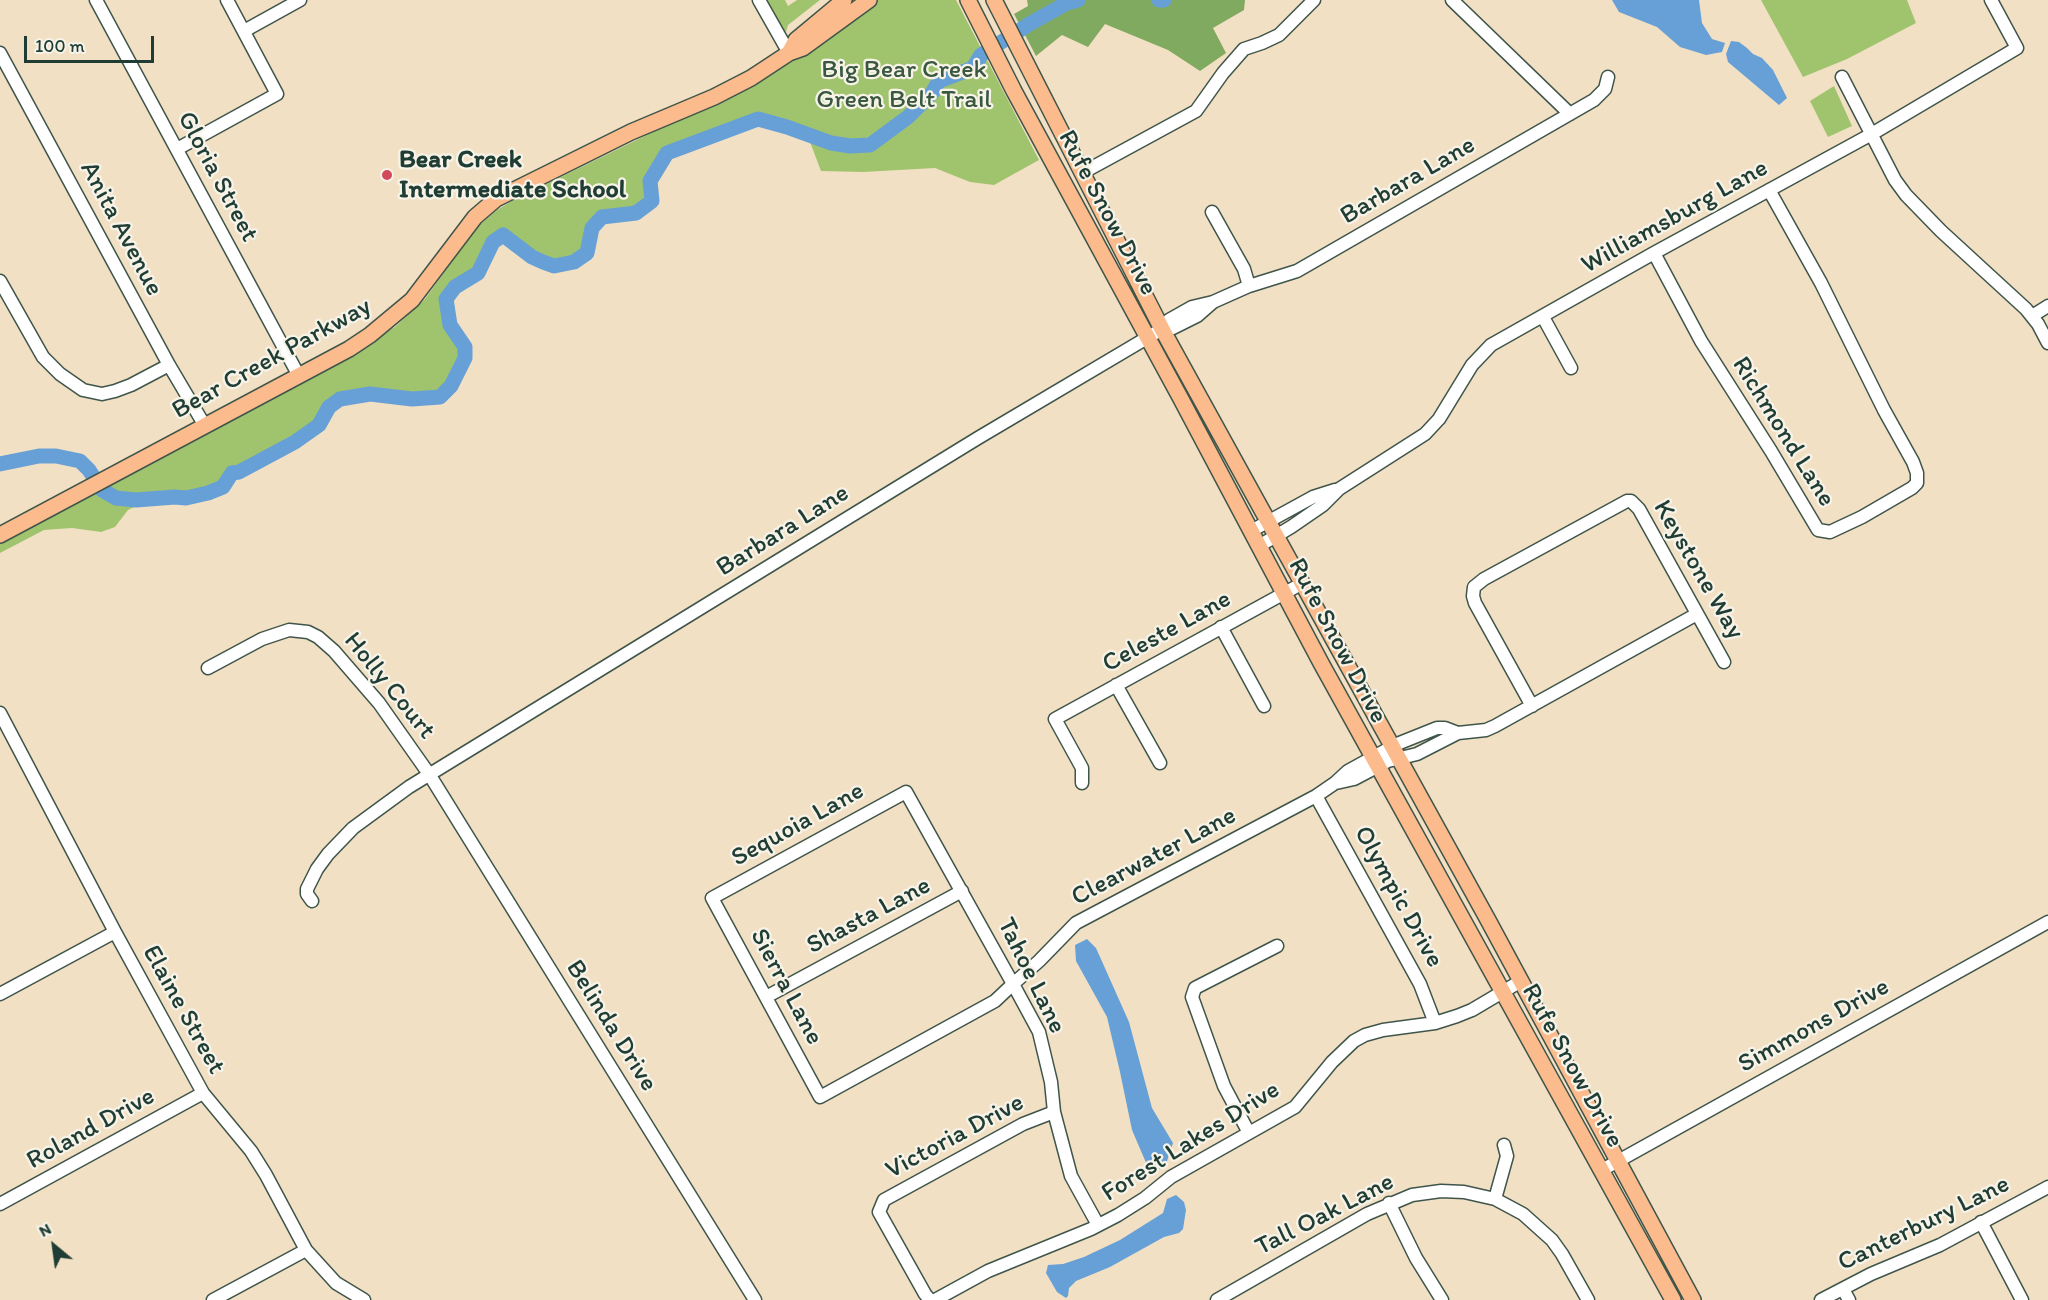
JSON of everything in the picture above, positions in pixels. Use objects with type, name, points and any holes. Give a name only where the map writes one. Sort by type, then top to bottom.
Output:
[{"type":"main road","name":"Bear Creek Parkway","points":[[789,53],[796,40],[844,0]]},
{"type":"main road","name":"Bear Creek Parkway","points":[[0,535],[349,349],[392,318],[412,300],[475,217],[508,192],[631,132],[742,83],[789,53],[803,48],[869,0]]},
{"type":"main road","name":"Rufe Snow Drive","points":[[968,0],[1014,91],[1283,594],[1521,981],[1693,1300]]},
{"type":"main road","name":"Rufe Snow Drive","points":[[996,4],[1162,329],[1301,584],[1503,992],[1673,1300]]},
{"type":"street","name":"Gloria Street","points":[[96,0],[299,376]]},
{"type":"street","points":[[177,149],[277,94],[227,0]]},
{"type":"street","points":[[244,31],[300,0]]},
{"type":"street","points":[[759,0],[789,53]]},
{"type":"street","points":[[1082,173],[1196,111],[1244,49],[1279,34],[1314,0]]},
{"type":"street","points":[[1452,0],[1570,114]]},
{"type":"street","name":"Williamsburg Lane","points":[[1259,546],[1323,505],[1339,489],[1425,434],[1439,419],[1472,365],[1491,345],[1870,135],[2017,48],[1991,0]]},
{"type":"street","name":"Anita Avenue","points":[[0,53],[204,426]]},
{"type":"street","name":"Barbara Lane","points":[[312,901],[307,894],[309,882],[328,854],[376,810],[429,774],[959,449],[1148,338],[1162,329],[1168,320],[1192,307],[1213,302],[1249,286],[1297,271],[1594,100],[1605,89],[1608,76]]},
{"type":"street","points":[[1842,77],[1894,180],[1941,231],[2032,316],[2048,343]]},
{"type":"street","name":"Richmond Lane","points":[[1654,253],[1701,341],[1771,451],[1813,524],[1818,530],[1830,532],[1862,517],[1912,488],[1917,483],[1917,473],[1821,283],[1769,190]]},
{"type":"street","points":[[1212,212],[1244,269],[1249,286]]},
{"type":"street","points":[[0,282],[43,357],[60,374],[83,390],[102,394],[115,391],[169,365]]},
{"type":"street","points":[[2032,316],[2048,306]]},
{"type":"street","points":[[1543,317],[1571,368]]},
{"type":"street","name":"Williamsburg Lane","points":[[1251,531],[1313,497],[1339,489]]},
{"type":"street","name":"Keystone Way","points":[[1532,706],[1475,603],[1472,591],[1476,583],[1620,503],[1631,501],[1639,509],[1724,662]]},
{"type":"street","name":"Celeste Lane","points":[[1082,783],[1082,768],[1055,720],[1301,584]]},
{"type":"street","name":"Clearwater Lane","points":[[820,1097],[995,1001],[1076,923],[1316,796],[1348,771],[1385,757],[1417,754],[1458,733],[1486,730],[1697,614]]},
{"type":"street","points":[[1221,627],[1264,706]]},
{"type":"street","name":"Holly Court","points":[[208,668],[262,639],[281,632],[298,631],[318,637],[334,651],[380,703],[429,774]]},
{"type":"street","points":[[1116,685],[1160,763]]},
{"type":"street","name":"Elaine Street","points":[[0,713],[203,1093],[251,1151],[266,1174],[306,1250],[336,1282],[364,1300]]},
{"type":"street","name":"Belinda Drive","points":[[429,774],[756,1300]]},
{"type":"street","name":"Tahoe Lane","points":[[906,792],[1039,1032],[1051,1082],[1054,1112],[1071,1176],[1098,1225]]},
{"type":"street","name":"Sequoia Lane","points":[[712,898],[906,792]]},
{"type":"street","name":"Olympic Drive","points":[[1316,796],[1420,984],[1435,1023]]},
{"type":"street","name":"Shasta Lane","points":[[766,997],[962,891]]},
{"type":"street","name":"Sierra Lane","points":[[712,898],[820,1097]]},
{"type":"street","name":"Simmons Drive","points":[[1602,1170],[2048,922]]},
{"type":"street","points":[[0,994],[115,932]]},
{"type":"street","points":[[1249,1133],[1224,1086],[1192,997],[1194,988],[1277,946]]},
{"type":"street","name":"Forest Lakes Drive","points":[[935,1300],[997,1267],[1098,1225],[1145,1198],[1171,1177],[1295,1107],[1332,1062],[1354,1041],[1365,1035],[1383,1030],[1435,1023],[1472,1010],[1521,981]]},
{"type":"street","name":"Roland Drive","points":[[0,1204],[203,1093]]},
{"type":"street","name":"Victoria Drive","points":[[930,1300],[879,1212],[884,1200],[1023,1124],[1054,1112]]},
{"type":"street","points":[[1495,1199],[1508,1156],[1504,1145]]},
{"type":"street","name":"Canterbury Lane","points":[[1821,1300],[1871,1274],[1940,1245],[2048,1187]]},
{"type":"street","name":"Tall Oak Lane","points":[[1217,1300],[1389,1203],[1412,1195],[1441,1191],[1464,1192],[1495,1199],[1523,1215],[1552,1240],[1588,1300]]},
{"type":"street","points":[[1389,1203],[1416,1258],[1442,1300]]},
{"type":"street","points":[[1981,1222],[2022,1300]]},
{"type":"street","points":[[213,1300],[306,1250]]},
{"type":"street","points":[[1843,1288],[1849,1300]]},
{"type":"green space","points":[[763,0],[785,0],[788,6],[797,0],[820,0],[788,25],[786,32],[781,29]]},
{"type":"green space","name":"Big Bear Creek Green Belt Trail","points":[[877,0],[956,0],[1039,160],[994,185],[970,182],[935,168],[863,172],[821,171],[807,134],[758,119],[668,153],[650,181],[652,201],[636,213],[602,217],[592,228],[587,253],[574,262],[554,266],[543,262],[532,257],[503,235],[493,242],[478,273],[455,287],[446,299],[450,325],[465,347],[465,358],[451,386],[440,397],[412,399],[370,394],[340,399],[329,407],[319,425],[295,442],[239,472],[232,473],[223,487],[197,496],[147,501],[128,510],[115,527],[101,532],[72,528],[44,530],[0,553],[0,542],[295,387],[395,327],[425,299],[477,227],[497,210],[761,79]]},
{"type":"green space","points":[[1027,0],[1245,0],[1244,10],[1213,28],[1226,53],[1200,71],[1168,50],[1105,24],[1088,47],[1062,35],[1036,56],[1014,14],[1028,6]]},
{"type":"green space","points":[[1761,0],[1907,0],[1916,23],[1847,59],[1803,77]]},
{"type":"green space","points":[[1834,86],[1852,126],[1828,137],[1810,101]]},
{"type":"water","points":[[1612,0],[1699,0],[1702,23],[1712,39],[1725,43],[1722,52],[1706,55],[1680,47],[1657,27],[1619,12]]},
{"type":"water","points":[[1731,41],[1739,42],[1753,54],[1762,58],[1773,70],[1787,98],[1779,105],[1728,62],[1726,54]]},
{"type":"water","points":[[1087,939],[1096,948],[1129,1022],[1152,1108],[1173,1143],[1165,1167],[1156,1170],[1147,1165],[1132,1130],[1107,1017],[1076,961],[1075,945]]},
{"type":"water","points":[[1176,1195],[1184,1202],[1186,1210],[1183,1229],[1179,1233],[1164,1237],[1110,1267],[1076,1281],[1069,1288],[1066,1298],[1057,1292],[1046,1273],[1048,1265],[1063,1264],[1084,1257],[1120,1240],[1163,1213],[1167,1199]]},
{"type":"waterway","points":[[0,464],[39,456],[56,456],[80,461],[102,490],[116,498],[136,500],[186,498],[223,487],[232,473],[239,472],[295,442],[319,425],[329,407],[340,399],[370,394],[412,399],[440,397],[451,386],[465,358],[465,347],[450,325],[446,299],[455,287],[478,273],[493,242],[503,235],[532,257],[543,262],[554,266],[574,262],[587,253],[592,228],[602,217],[636,213],[652,201],[650,181],[667,153],[758,119],[831,143],[850,146],[870,145],[908,117],[932,93],[939,81],[973,68],[981,55],[1031,23],[1067,3],[1078,0]]},
{"type":"waterway","points":[[1159,0],[1164,0]]},
{"type":"place","name":"Bear Creek Intermediate School","points":[[387,175]]}]
